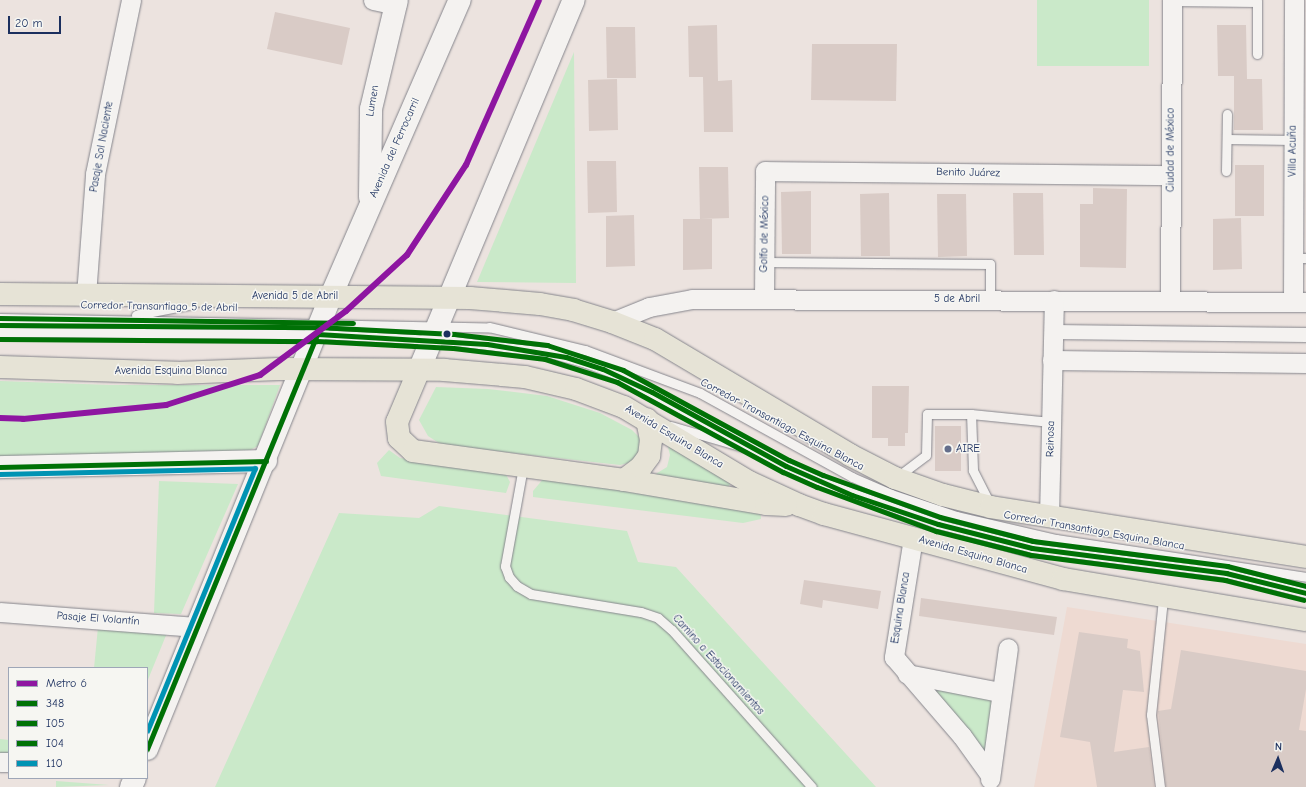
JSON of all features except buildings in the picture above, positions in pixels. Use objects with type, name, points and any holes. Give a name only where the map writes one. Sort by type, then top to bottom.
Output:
[{"type":"main road","name":"Avenida 5 de Abril","points":[[0,294],[448,297],[540,304],[612,322]]},
{"type":"main road","points":[[612,322],[675,349],[833,446],[895,478],[942,495],[991,507],[1049,517],[1306,557]]},
{"type":"main road","name":"Avenida Esquina Blanca","points":[[0,367],[177,372],[302,369],[419,370],[500,374],[553,383],[599,396],[647,419],[737,476],[799,506],[1063,580],[1163,598],[1306,620]]},
{"type":"main road","points":[[419,370],[397,422],[399,438],[408,448],[420,453],[624,480],[760,504],[799,506]]},
{"type":"main road","points":[[624,480],[641,467],[649,456],[651,440],[647,419]]},
{"type":"street","name":"Pasaje Sol Naciente","points":[[86,295],[95,174],[131,0]]},
{"type":"street","points":[[373,0],[397,3]]},
{"type":"street","points":[[419,370],[448,297],[574,0]]},
{"type":"street","name":"Villa Acuña","points":[[1294,0],[1299,301]]},
{"type":"street","name":"Ciudad de México","points":[[1170,301],[1172,1]]},
{"type":"street","name":"Avenida del Ferrocarril","points":[[331,296],[456,2]]},
{"type":"street","name":"Lumen","points":[[370,205],[371,109],[397,3]]},
{"type":"street","name":"Benito Juárez","points":[[765,171],[1170,175]]},
{"type":"street","name":"Golfo de México","points":[[764,298],[765,171]]},
{"type":"street","points":[[148,747],[196,627],[266,462],[331,296]]},
{"type":"street","name":"5 de Abril","points":[[612,322],[643,309],[692,299],[764,298],[1299,301]]},
{"type":"street","name":"Reinosa","points":[[1049,517],[1054,300]]},
{"type":"street","points":[[1053,332],[1306,335]]},
{"type":"street","points":[[1052,360],[1306,363]]},
{"type":"street","points":[[0,467],[266,462]]},
{"type":"street","name":"Esquina Blanca","points":[[913,538],[894,657],[907,674],[962,736],[989,781]]},
{"type":"street","name":"Pasaje El Volantín","points":[[0,612],[196,627]]},
{"type":"street","name":"Esquina Blanca","points":[[989,781],[1000,692],[1008,648]]},
{"type":"street","points":[[907,674],[1000,692]]},
{"type":"lane","points":[[1172,1],[1257,1],[1257,54]]},
{"type":"lane","points":[[1226,171],[1227,114]]},
{"type":"lane","points":[[1227,139],[1297,151]]},
{"type":"lane","points":[[764,262],[990,264],[990,300]]},
{"type":"lane","points":[[118,318],[241,295]]},
{"type":"lane","name":"Corredor Transantiago 5 de Abril","points":[[0,318],[118,318],[434,332]]},
{"type":"lane","name":"Corredor Transantiago Esquina Blanca","points":[[0,332],[319,328],[434,332],[489,327],[603,356],[700,393],[852,477],[891,494],[956,516],[1056,539],[1306,577]]},
{"type":"lane","name":"Corredor Transantiago Esquina Blanca","points":[[434,332],[546,352],[586,363],[652,392],[786,466],[852,495],[982,537],[1051,551],[1226,573],[1306,593]]},
{"type":"lane","points":[[895,478],[926,455],[927,414],[971,414],[1051,422]]},
{"type":"lane","points":[[971,414],[973,470],[991,507]]},
{"type":"lane","points":[[647,419],[760,452]]},
{"type":"lane","name":"Camino a Estacionamientos","points":[[523,467],[505,566],[513,582],[531,594],[641,612],[658,618],[672,630],[812,787]]},
{"type":"lane","points":[[1160,787],[1151,715],[1163,598]]},
{"type":"shaded area","points":[[1067,607],[1306,644],[1306,787],[1034,787]]},
{"type":"green space","points":[[1037,0],[1149,0],[1149,66],[1037,66]]},
{"type":"green space","points":[[574,52],[576,283],[477,282]]},
{"type":"green space","points":[[0,381],[110,385],[280,385],[258,446],[244,453],[0,458]]},
{"type":"green space","points":[[436,387],[488,389],[547,396],[600,413],[632,430],[643,441],[641,452],[632,462],[620,465],[442,445],[428,436],[419,420]]},
{"type":"green space","points":[[667,443],[731,482],[728,488],[654,475],[667,467],[670,455]]},
{"type":"green space","points":[[389,450],[400,458],[504,471],[510,482],[506,493],[381,476],[377,463]]},
{"type":"green space","points":[[544,478],[760,506],[761,519],[743,523],[533,497],[533,491]]},
{"type":"green space","points":[[159,481],[238,484],[181,614],[154,613]]},
{"type":"green space","points":[[439,506],[627,531],[638,562],[676,567],[876,787],[215,787],[339,513],[419,518]]},
{"type":"green space","points":[[98,627],[167,633],[148,680],[148,667],[94,667]]},
{"type":"green space","points":[[925,685],[992,698],[987,756]]},
{"type":"green space","points":[[0,739],[8,740],[8,759],[0,758]]},
{"type":"green space","points":[[56,781],[109,785],[56,787]]},
{"type":"metro line","name":"6","points":[[0,418],[23,419],[166,405],[260,375],[346,311],[407,255],[466,165],[539,0]]},
{"type":"transit line","name":"348","points":[[0,318],[353,323]]},
{"type":"transit line","name":"I04","points":[[0,325],[317,327],[454,334],[547,345],[623,370],[789,460],[823,475],[940,517],[1033,541],[1227,566],[1306,586]]},
{"type":"transit line","name":"348","points":[[148,747],[317,334],[487,344],[566,357],[603,369],[652,392],[786,466],[852,495],[938,524],[1032,548],[1226,573],[1306,593]]},
{"type":"transit line","name":"I05","points":[[0,339],[317,341],[453,348],[545,359],[617,382],[783,472],[817,487],[936,531],[1031,555],[1225,580],[1304,600]]},
{"type":"transit line","name":"348","points":[[0,467],[266,461]]},
{"type":"transit line","name":"110","points":[[0,474],[255,468],[148,729]]},
{"type":"place","name":"AIRE","points":[[948,449]]}]
